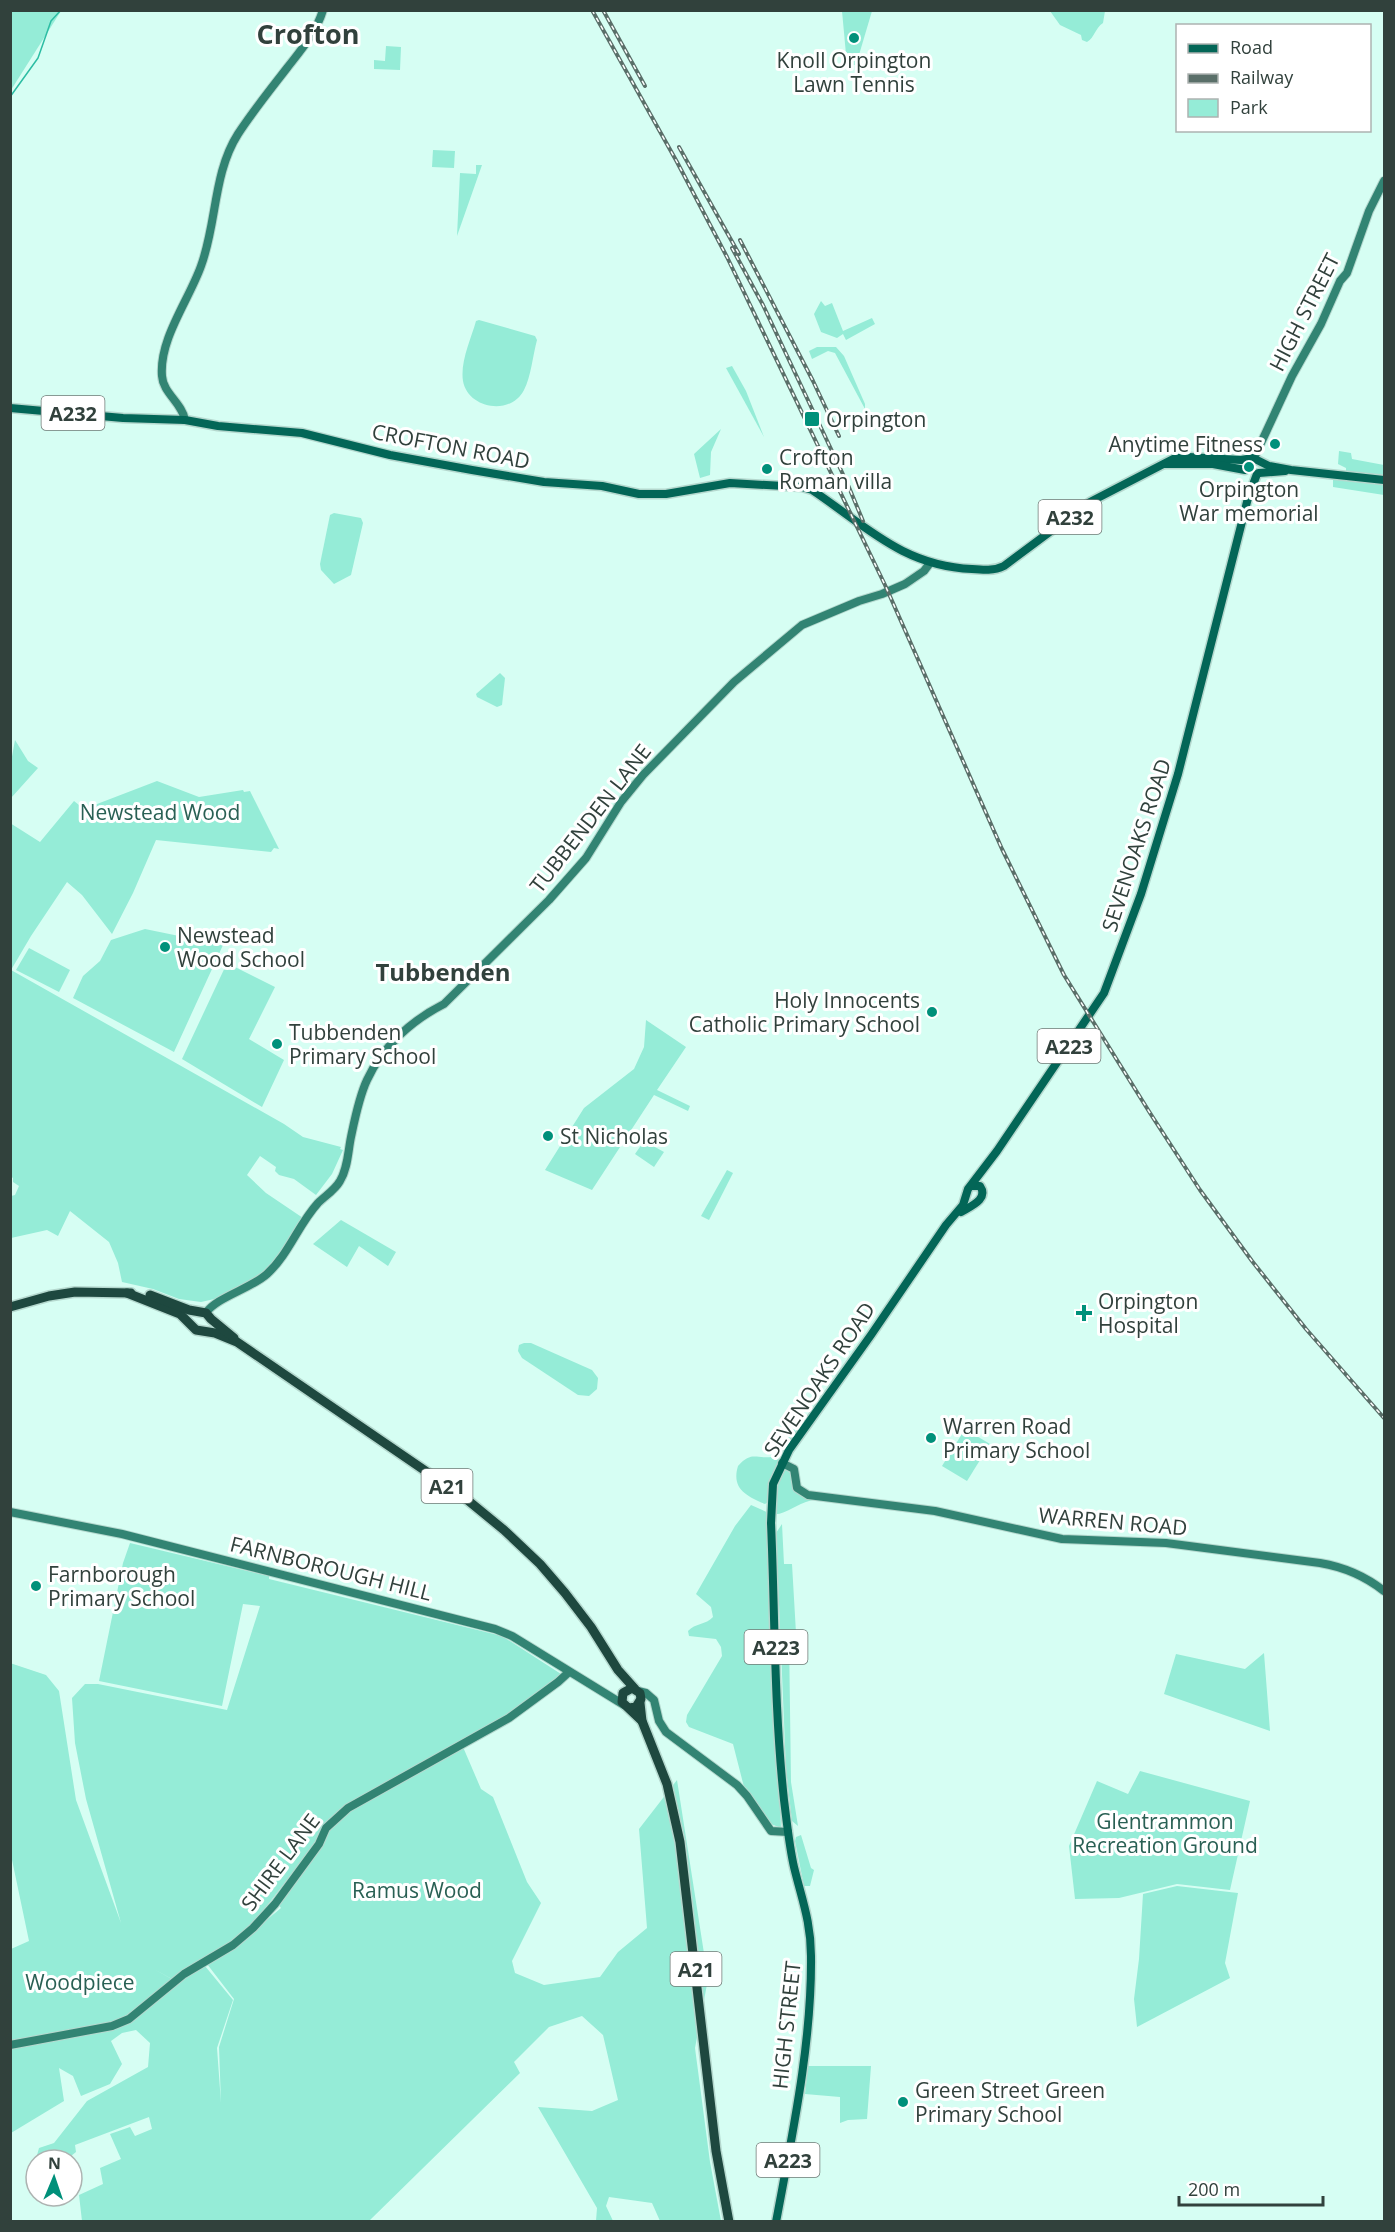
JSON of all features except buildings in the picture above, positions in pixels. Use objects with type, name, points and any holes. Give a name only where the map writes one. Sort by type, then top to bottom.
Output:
[{"type":"highway","name":"A21","points":[[10,1307],[75,1292],[138,1292],[205,1315],[237,1342]]},
{"type":"highway","name":"A21","points":[[127,1293],[169,1309],[191,1323]]},
{"type":"highway","points":[[205,1315],[210,1326],[205,1330],[196,1330],[191,1323],[192,1317],[205,1315]]},
{"type":"highway","name":"A21","points":[[205,1330],[237,1342],[465,1498],[504,1530],[540,1564],[565,1593],[591,1627],[618,1670],[641,1696],[642,1721]]},
{"type":"highway","name":"A21","points":[[618,1670],[624,1700],[642,1721],[667,1784],[680,1842],[717,2157],[729,2222]]},
{"type":"highway","points":[[628,1689],[641,1696],[636,1707],[624,1700],[628,1689]]},
{"type":"main road","name":"CROFTON ROAD","points":[[10,408],[123,418],[184,420],[218,426],[302,433],[390,455],[472,470],[544,482],[606,487],[639,494],[666,494],[730,483],[802,487],[815,493],[872,533],[930,563]]},
{"type":"main road","points":[[1164,464],[1175,458],[1186,457],[1254,460],[1291,470],[1384,480]]},
{"type":"main road","points":[[1246,472],[1244,465],[1254,460]]},
{"type":"main road","points":[[1254,460],[1258,474]]},
{"type":"main road","points":[[1164,464],[1213,464],[1246,472],[1252,476],[1291,470]]},
{"type":"main road","name":"A232","points":[[930,563],[957,568],[998,568],[1090,502],[1164,464]]},
{"type":"main road","name":"SEVENOAKS ROAD","points":[[1246,472],[1248,498]]},
{"type":"main road","name":"SEVENOAKS ROAD","points":[[972,1185],[1100,1000],[1135,911],[1158,840],[1190,732],[1248,498],[1258,474]]},
{"type":"main road","points":[[967,1195],[972,1201],[977,1202],[983,1196],[981,1181],[983,1171]]},
{"type":"main road","points":[[972,1185],[982,1188]]},
{"type":"main road","name":"A223","points":[[967,1195],[972,1185]]},
{"type":"main road","name":"SEVENOAKS ROAD","points":[[788,1833],[779,1732],[772,1488],[782,1463],[799,1435],[965,1202],[967,1195]]},
{"type":"main road","name":"SEVENOAKS ROAD","points":[[953,1217],[977,1202]]},
{"type":"main road","name":"HIGH STREET","points":[[776,2222],[791,2144],[811,1989],[809,1923],[788,1833]]},
{"type":"street","points":[[184,420],[182,410],[163,383],[165,346],[186,304],[203,261],[226,158],[244,124],[312,36],[323,10]]},
{"type":"street","name":"HIGH STREET","points":[[1254,460],[1292,376],[1321,324],[1340,281],[1347,273],[1370,207],[1384,181]]},
{"type":"street","name":"TUBBENDEN LANE","points":[[205,1315],[211,1306],[267,1274],[288,1248],[317,1204],[339,1183],[346,1168],[353,1128],[368,1078],[389,1047],[407,1028],[429,1011],[444,1004],[549,900],[586,858],[621,801],[657,759],[727,689],[798,628],[822,616],[905,584],[926,569],[930,563]]},
{"type":"street","name":"WARREN ROAD","points":[[782,1463],[794,1469],[796,1488],[808,1495],[937,1512],[1062,1539],[1166,1543],[1320,1563],[1354,1572],[1384,1591]]},
{"type":"street","name":"FARNBOROUGH HILL","points":[[10,1512],[122,1534],[469,1622],[512,1636],[568,1672],[609,1695],[624,1700]]},
{"type":"street","name":"SHIRE LANE","points":[[10,2045],[112,2026],[129,2019],[172,1982],[233,1945],[253,1928],[284,1892],[318,1844],[326,1828],[348,1808],[509,1718],[568,1672]]},
{"type":"street","points":[[641,1696],[656,1704],[661,1725],[669,1735],[722,1772],[740,1789],[771,1831],[788,1833]]},
{"type":"green space","points":[[10,11],[61,11],[11,90]]},
{"type":"green space","name":"Knoll Orpington Lawn Tennis","points":[[842,11],[872,11],[856,65],[847,65]]},
{"type":"green space","points":[[1050,11],[1105,11],[1103,23],[1087,42],[1082,40],[1081,35],[1060,25]]},
{"type":"green space","points":[[386,46],[401,47],[400,70],[374,69],[374,60],[385,61]]},
{"type":"green space","points":[[433,150],[455,151],[454,168],[432,167]]},
{"type":"green space","points":[[476,165],[482,165],[457,236],[460,173],[476,174]]},
{"type":"green space","points":[[821,301],[825,306],[832,303],[843,331],[872,318],[875,324],[846,340],[843,334],[837,338],[821,332],[814,314]]},
{"type":"green space","points":[[476,321],[535,336],[537,340],[524,390],[510,404],[490,406],[481,403],[473,398],[463,381],[463,366]]},
{"type":"green space","points":[[817,347],[836,347],[844,356],[865,404],[865,409],[835,353],[828,351],[812,359],[809,351]]},
{"type":"green space","points":[[732,366],[746,391],[764,437],[726,368]]},
{"type":"green space","points":[[721,429],[711,452],[710,475],[700,478],[694,454]]},
{"type":"green space","points":[[1339,451],[1351,453],[1352,459],[1384,465],[1384,477],[1346,471],[1346,468],[1338,464]]},
{"type":"green space","points":[[1333,478],[1384,483],[1384,495],[1333,487]]},
{"type":"green space","points":[[334,513],[361,518],[363,523],[351,575],[334,584],[321,570],[320,564],[330,515]]},
{"type":"green space","points":[[500,673],[505,678],[502,705],[497,707],[477,697],[476,694]]},
{"type":"green space","points":[[15,740],[28,761],[38,768],[11,798],[11,762]]},
{"type":"green space","name":"Newstead Wood","points":[[157,781],[199,797],[243,790],[244,792],[250,791],[279,849],[274,848],[271,852],[156,840],[112,934],[82,895],[67,882],[11,970],[284,1124],[303,1137],[341,1147],[340,1149],[343,1150],[332,1174],[316,1195],[294,1179],[279,1175],[275,1171],[276,1167],[260,1156],[247,1175],[266,1193],[303,1218],[278,1260],[260,1275],[219,1298],[201,1302],[179,1299],[153,1289],[122,1282],[118,1263],[109,1242],[70,1211],[58,1236],[47,1230],[11,1238],[11,1196],[15,1195],[19,1186],[10,1176],[10,823],[40,842],[74,801],[84,809]]},
{"type":"green space","points":[[145,929],[223,945],[174,1052],[73,998],[83,976],[100,961],[111,940]]},
{"type":"green space","points":[[29,948],[70,970],[59,992],[16,970]]},
{"type":"green space","points":[[227,963],[275,987],[249,1039],[284,1060],[262,1107],[182,1059]]},
{"type":"green space","points":[[646,1020],[686,1047],[657,1090],[690,1106],[688,1111],[654,1095],[592,1190],[545,1170],[584,1108],[634,1069],[644,1047]]},
{"type":"green space","points":[[644,1141],[664,1152],[654,1167],[635,1154]]},
{"type":"green space","points":[[727,1170],[733,1173],[709,1220],[701,1216]]},
{"type":"green space","points":[[341,1220],[396,1252],[388,1266],[359,1246],[347,1267],[313,1244]]},
{"type":"green space","points":[[531,1343],[592,1370],[598,1378],[597,1389],[589,1396],[578,1395],[522,1358],[518,1351],[519,1345]]},
{"type":"green space","points":[[794,1429],[796,1432],[774,1474],[768,1502],[765,1504],[747,1495],[737,1481],[738,1466],[750,1457],[772,1457]]},
{"type":"green space","points":[[965,1429],[990,1444],[967,1481],[942,1466]]},
{"type":"green space","points":[[784,1468],[791,1474],[798,1492],[813,1500],[774,1514],[775,1486]]},
{"type":"green space","points":[[751,1505],[769,1513],[781,1828],[771,1824],[744,1787],[733,1744],[689,1727],[686,1722],[687,1715],[722,1656],[721,1647],[716,1639],[689,1636],[688,1631],[691,1628],[713,1617],[711,1607],[696,1594],[735,1526]]},
{"type":"green space","points":[[782,1524],[784,1564],[792,1564],[796,1633],[789,1635],[791,1782],[798,1826],[792,1821],[786,1769],[776,1533]]},
{"type":"green space","points":[[130,1543],[269,1576],[269,1579],[502,1636],[561,1674],[508,1715],[362,1797],[325,1827],[317,1841],[252,1925],[237,1939],[172,1979],[152,1968],[177,1982],[205,1966],[233,2000],[217,2048],[221,2103],[219,2047],[234,1999],[207,1964],[234,1947],[281,1908],[278,1904],[321,1844],[328,1829],[349,1810],[463,1747],[481,1789],[493,1797],[527,1882],[541,1903],[512,1961],[515,1973],[544,1985],[600,1977],[618,1952],[647,1928],[639,1829],[677,1780],[708,1979],[695,2048],[710,2162],[721,2221],[660,2221],[652,2203],[609,2197],[606,2206],[613,2221],[596,2221],[597,2208],[538,2107],[592,2111],[618,2100],[603,2035],[582,2016],[549,2027],[514,2062],[520,2073],[369,2221],[82,2221],[80,2208],[84,2208],[84,2193],[103,2184],[100,2168],[121,2159],[110,2134],[130,2127],[135,2136],[152,2129],[149,2117],[75,2145],[75,2148],[39,2148],[54,2143],[87,2101],[148,2067],[150,2043],[136,2030],[122,2033],[111,2041],[122,2064],[110,2084],[81,2096],[73,2076],[59,2068],[64,2101],[11,2133],[11,1949],[29,1941],[11,1855],[10,1663],[46,1675],[59,1691],[76,1800],[121,1923],[86,1799],[75,1743],[72,1698],[85,1684],[98,1684],[227,1710],[260,1606],[243,1604],[222,1706],[99,1681],[123,1563]]},
{"type":"green space","points":[[1264,1653],[1270,1731],[1164,1694],[1176,1654],[1245,1669]]},
{"type":"green space","name":"Glentrammon Recreation Ground","points":[[1140,1771],[1250,1801],[1230,1890],[1177,1884],[1119,1898],[1075,1899],[1069,1846],[1097,1781],[1128,1794]]},
{"type":"green space","points":[[801,1835],[811,1868],[814,1870],[810,1886],[804,1886],[795,1841],[796,1837]]},
{"type":"green space","name":"Glentrammon Recreation Ground","points":[[1177,1886],[1238,1893],[1225,1963],[1230,1978],[1137,2027],[1134,1999],[1143,1894]]},
{"type":"green space","points":[[808,2066],[871,2066],[867,2119],[840,2123],[840,2097],[805,2094]]},
{"type":"waterway","points":[[10,97],[38,58],[51,21],[61,10]]},
{"type":"railway","points":[[592,10],[727,257],[885,585],[1002,849],[1064,975],[1200,1190],[1306,1329],[1384,1418]]},
{"type":"railway","points":[[603,10],[645,86]]},
{"type":"railway","points":[[679,147],[739,254]]},
{"type":"railway","points":[[740,240],[839,436]]},
{"type":"railway","points":[[732,248],[763,305],[863,521]]},
{"type":"place","name":"Knoll Orpington Lawn Tennis","points":[[854,38]]},
{"type":"place","name":"Orpington","points":[[812,419]]},
{"type":"place","name":"Anytime Fitness","points":[[1275,444]]},
{"type":"place","name":"Orpington War memorial","points":[[1249,467]]},
{"type":"place","name":"Crofton Roman villa","points":[[767,469]]},
{"type":"place","name":"Newstead Wood School","points":[[165,947]]},
{"type":"place","name":"Holy Innocents Catholic Primary School","points":[[932,1012]]},
{"type":"place","name":"Tubbenden Primary School","points":[[277,1044]]},
{"type":"place","name":"St Nicholas","points":[[548,1136]]},
{"type":"place","name":"Orpington Hospital","points":[[1084,1313]]},
{"type":"place","name":"Warren Road Primary School","points":[[931,1438]]},
{"type":"place","name":"Farnborough Primary School","points":[[36,1586]]},
{"type":"place","name":"Green Street Green Primary School","points":[[903,2102]]},
{"type":"district","name":"Crofton","points":[[308,33]]},
{"type":"district","name":"Tubbenden","points":[[443,971]]},
{"type":"park label","name":"Ramus Wood","points":[[417,1890]]},
{"type":"park label","name":"Woodpiece","points":[[80,1982]]}]
